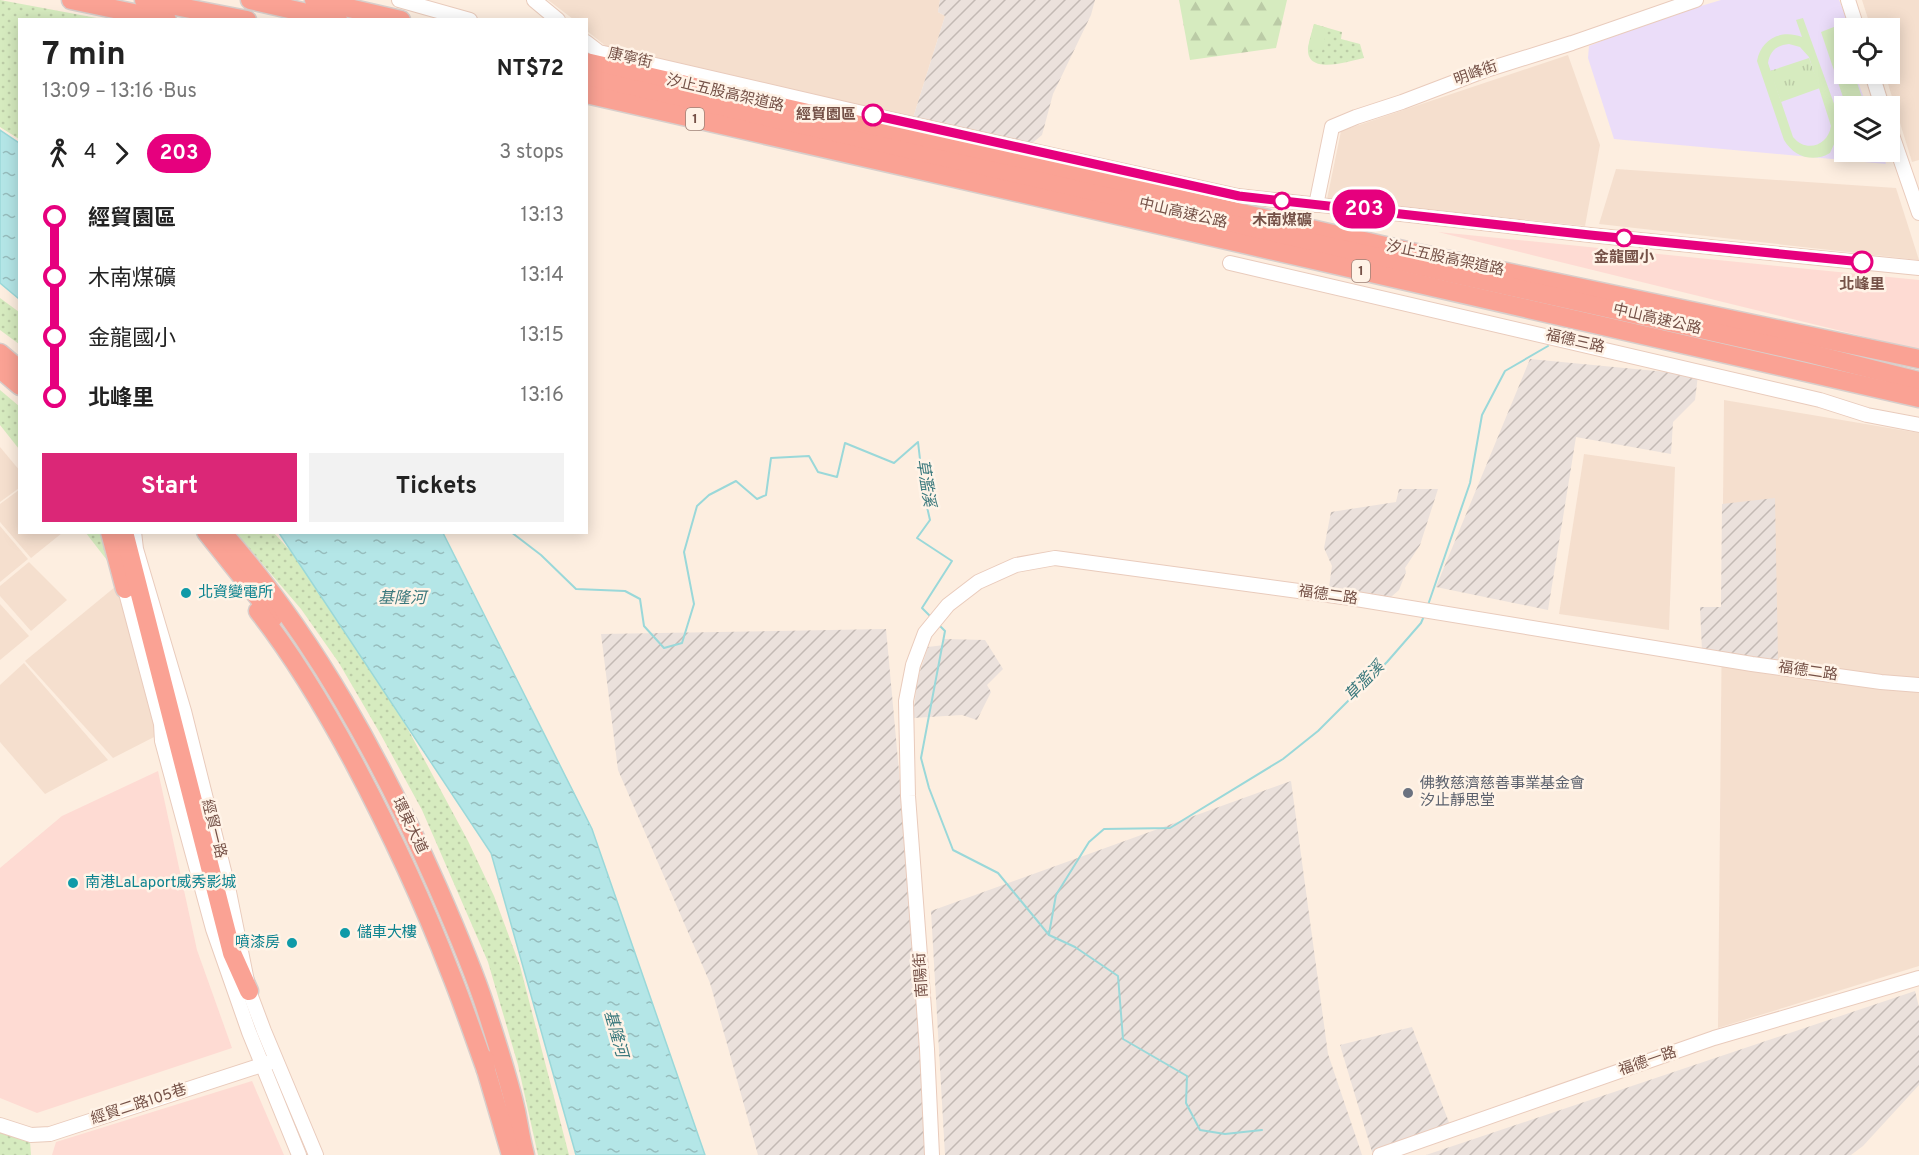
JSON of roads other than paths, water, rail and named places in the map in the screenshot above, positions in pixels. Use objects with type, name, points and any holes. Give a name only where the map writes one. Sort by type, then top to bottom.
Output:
[{"type":"highway","points":[[71,0],[157,18]]},
{"type":"highway","points":[[144,0],[237,18]]},
{"type":"highway","points":[[250,0],[329,18]]},
{"type":"highway","points":[[314,0],[392,18]]},
{"type":"highway","name":"汐止五股高架道路","points":[[591,54],[1404,250],[1919,359]]},
{"type":"highway","name":"中山高速公路","points":[[588,78],[879,146],[1812,354],[1919,381]]},
{"type":"highway","name":"中山高速公路","points":[[588,94],[1919,398]]},
{"type":"highway","name":"汐止五股高架道路","points":[[588,103],[803,143]]},
{"type":"highway","points":[[0,342],[18,354]]},
{"type":"highway","points":[[0,353],[18,368]]},
{"type":"highway","points":[[0,369],[18,384]]},
{"type":"highway","points":[[0,379],[18,393]]},
{"type":"highway","points":[[111,534],[127,596]]},
{"type":"highway","points":[[118,534],[132,587],[127,596]]},
{"type":"highway","points":[[125,534],[232,953],[249,991]]},
{"type":"highway","name":"環東大道","points":[[193,534],[240,587],[275,633],[308,680],[338,734],[411,879],[450,970],[486,1070]]},
{"type":"highway","points":[[208,534],[284,630],[310,667],[356,745],[415,860],[449,940],[484,1043],[486,1070],[511,1155]]},
{"type":"highway","name":"環東大道","points":[[224,534],[249,562],[295,625],[338,692],[423,855],[485,1005],[516,1111],[525,1155]]},
{"type":"highway","points":[[449,940],[457,953],[472,992],[509,1113],[519,1133]]},
{"type":"street","points":[[399,0],[463,18]]},
{"type":"street","points":[[534,0],[556,18]]},
{"type":"street","name":"明峰街","points":[[1316,204],[1332,127],[1486,70],[1696,0]]},
{"type":"street","points":[[1848,0],[1854,18]]},
{"type":"street","name":"康寧街","points":[[591,54],[1239,196],[1590,235],[1919,268]]},
{"type":"street","points":[[1900,158],[1919,213]]},
{"type":"street","name":"福德三路","points":[[1230,263],[1648,359],[1820,400],[1867,415],[1919,425]]},
{"type":"street","name":"經貿一路","points":[[134,534],[136,549],[184,711],[228,887],[249,991],[299,1155]]},
{"type":"street","name":"福德二路","points":[[908,796],[906,701],[913,666],[925,633],[948,605],[978,582],[1016,565],[1055,558],[1350,598],[1752,664],[1919,685]]},
{"type":"street","name":"經貿一路","points":[[127,596],[161,724],[162,741],[213,929],[249,1032],[270,1062],[316,1155]]},
{"type":"street","name":"南陽街","points":[[908,796],[927,1039],[932,1155]]},
{"type":"street","name":"福德一路","points":[[1380,1155],[1714,1038],[1919,978]]},
{"type":"street","name":"經貿二路105巷","points":[[0,1125],[31,1135],[50,1134],[270,1062]]},
{"type":"water","points":[[0,130],[18,142],[18,298],[0,283]]},
{"type":"water","name":"基隆河","points":[[280,534],[444,534],[592,829],[705,1155],[576,1155],[491,853]]},
{"type":"waterway","name":"草濫溪","points":[[1428,605],[1470,483],[1482,415],[1505,371],[1548,346]]},
{"type":"waterway","name":"草濫溪","points":[[514,534],[541,555],[576,589],[625,591],[640,599],[644,626],[664,648],[682,643],[694,604],[684,552],[697,506],[709,495],[736,481],[757,499],[766,495],[771,458],[809,456],[818,472],[837,477],[845,443],[894,463],[918,442],[924,494],[930,520],[917,538],[952,561],[922,608],[932,618]]},
{"type":"waterway","name":"草濫溪","points":[[1049,934],[1056,895],[1089,842],[1104,829],[1170,828],[1283,759],[1318,731],[1387,662],[1421,623],[1424,616]]},
{"type":"waterway","name":"草濫溪","points":[[938,624],[945,631],[921,758],[929,788],[953,850],[998,873],[1049,935],[1075,947],[1118,976],[1123,1039],[1187,1076],[1186,1103],[1200,1130],[1225,1134],[1262,1130]]},
{"type":"place","name":"經貿園區","points":[[873,115]]},
{"type":"place","name":"木南煤礦","points":[[1282,201]]},
{"type":"place","name":"金龍國小","points":[[1624,238]]},
{"type":"place","name":"北峰里","points":[[1862,262]]},
{"type":"place","name":"北資變電所","points":[[186,593]]},
{"type":"place","name":"佛教慈濟慈善事業基金會 汐止靜思堂","points":[[1408,793]]},
{"type":"place","name":"南港LaLaport威秀影城","points":[[73,883]]},
{"type":"place","name":"儲車大樓","points":[[345,933]]},
{"type":"place","name":"噴漆房","points":[[292,943]]}]
